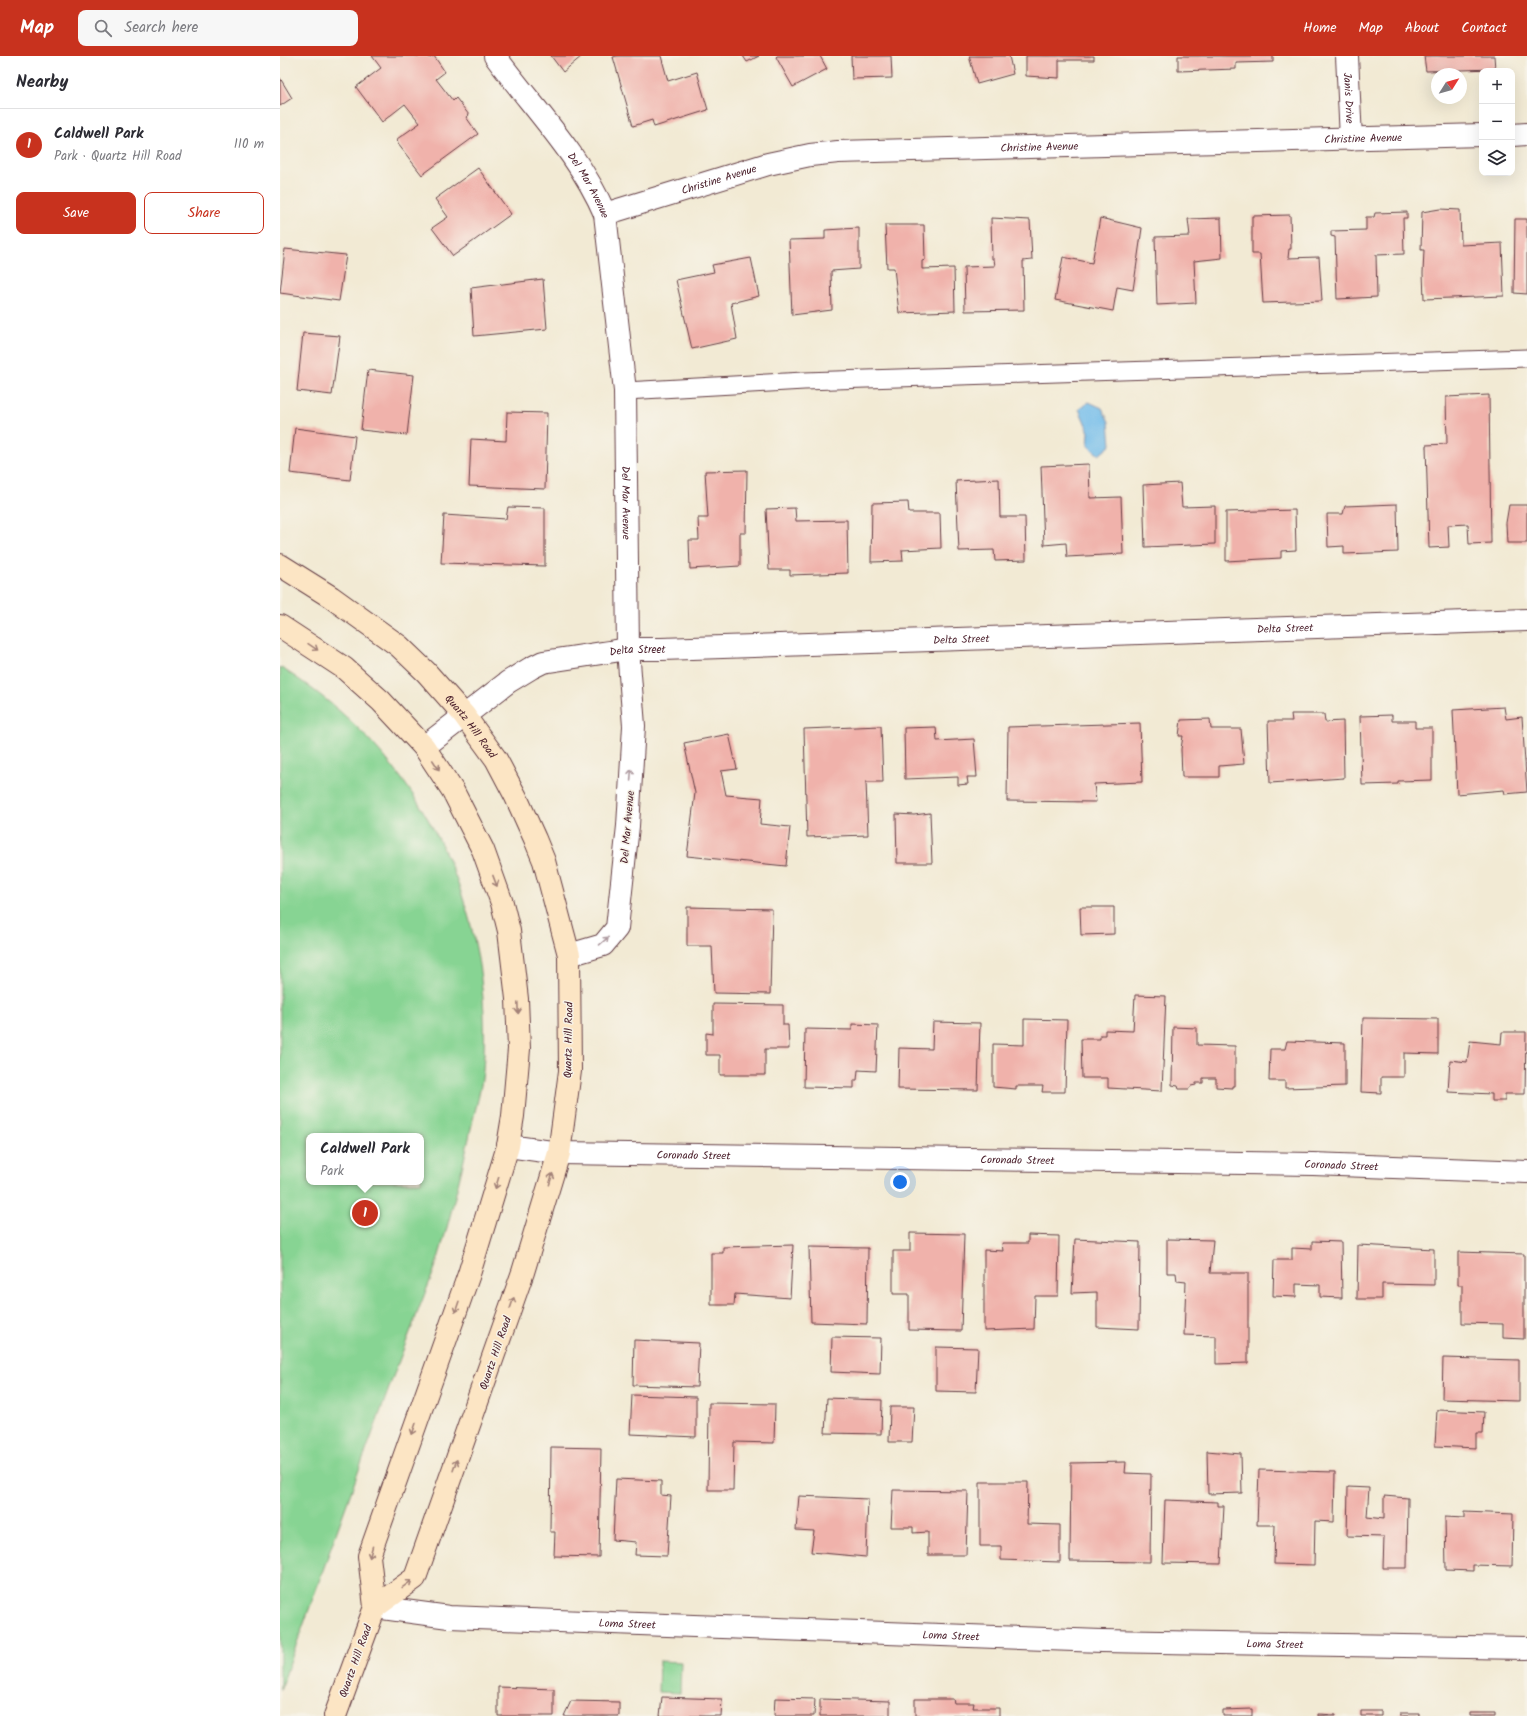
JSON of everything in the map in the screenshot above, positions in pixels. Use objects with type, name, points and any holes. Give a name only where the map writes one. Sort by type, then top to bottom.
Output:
[{"type":"main road","name":"Quartz Hill Road","points":[[280,565],[331,597],[399,646],[426,672],[464,715],[496,759],[536,839],[544,861],[569,955],[570,1071],[558,1153],[523,1272],[416,1578],[375,1607]]},
{"type":"main road","name":"Quartz Hill Road","points":[[280,626],[354,676],[382,701],[424,747],[453,791],[482,850],[500,896],[509,931],[517,999],[520,1049],[513,1116],[508,1146],[469,1274],[369,1556],[375,1607],[335,1716]]},
{"type":"street","name":"Del Mar Avenue","points":[[495,56],[576,162],[598,198],[605,214],[625,391],[628,649],[634,726],[628,826],[618,928],[603,945],[569,955]]},
{"type":"street","name":"Janis Drive","points":[[1347,56],[1351,139]]},
{"type":"street","points":[[1515,134],[1527,134]]},
{"type":"street","name":"Christine Avenue","points":[[605,214],[768,164],[826,153],[877,150],[1479,135]]},
{"type":"street","name":"Delta Street","points":[[424,747],[508,682],[543,662],[628,649],[677,649],[1527,620]]},
{"type":"street","name":"Coronado Street","points":[[508,1146],[558,1153],[1313,1164],[1527,1172]]},
{"type":"street","name":"Loma Street","points":[[375,1607],[449,1617],[1102,1641],[1527,1648]]},
{"type":"lane","points":[[625,391],[812,381],[1527,358]]},
{"type":"green space","points":[[280,667],[330,703],[373,744],[410,790],[439,840],[462,894],[477,951],[484,1010],[483,1071],[481,1088],[447,1229],[434,1271],[357,1474],[280,1690]]},
{"type":"green space","points":[[659,1661],[681,1662],[680,1693],[658,1692]]},
{"type":"water","points":[[1089,402],[1102,408],[1109,422],[1111,445],[1099,455],[1088,446],[1089,432],[1079,409]]},
{"type":"building","points":[[372,56],[428,56],[430,58],[434,56],[445,72],[436,79],[453,101],[456,98],[469,115],[466,117],[478,134],[422,175],[398,144],[397,139],[420,123],[405,104],[382,122],[356,87],[381,68]]},
{"type":"building","points":[[551,56],[582,56],[563,72]]},
{"type":"building","points":[[661,56],[668,81],[697,72],[708,110],[654,127],[652,120],[633,126],[613,57]]},
{"type":"building","points":[[743,56],[759,56],[747,62]]},
{"type":"building","points":[[820,56],[827,69],[793,87],[776,57]]},
{"type":"building","points":[[851,56],[891,56],[892,78],[852,79]]},
{"type":"building","points":[[969,56],[1009,56],[1013,74],[977,84]]},
{"type":"building","points":[[1026,56],[1094,56],[1094,60],[1059,60],[1059,78],[1026,76]]},
{"type":"building","points":[[1178,56],[1273,56],[1273,62],[1236,63],[1236,69],[1178,71]]},
{"type":"building","points":[[1424,56],[1494,56],[1495,68],[1467,70],[1467,68],[1431,68],[1431,71],[1426,71]]},
{"type":"building","points":[[280,78],[292,98],[280,106]]},
{"type":"building","points":[[478,168],[511,214],[453,256],[432,228],[448,217],[435,199]]},
{"type":"building","points":[[1440,209],[1460,210],[1461,245],[1502,243],[1504,296],[1424,299],[1424,250],[1421,250],[1422,212]]},
{"type":"building","points":[[1407,212],[1407,218],[1403,218],[1404,254],[1376,255],[1377,297],[1337,299],[1335,237],[1331,236],[1331,231],[1366,230],[1366,217],[1374,217],[1375,213]]},
{"type":"building","points":[[1290,215],[1291,249],[1289,249],[1288,258],[1319,257],[1322,301],[1263,303],[1260,254],[1252,254],[1252,216]]},
{"type":"building","points":[[991,218],[1030,220],[1032,260],[1023,261],[1024,310],[965,311],[964,267],[995,266],[994,259],[992,259]]},
{"type":"building","points":[[1100,218],[1142,228],[1133,290],[1117,287],[1113,311],[1055,300],[1063,257],[1092,263]]},
{"type":"building","points":[[1221,218],[1222,258],[1194,261],[1196,303],[1157,305],[1155,237],[1190,236],[1188,219]]},
{"type":"building","points":[[1515,219],[1527,219],[1527,294],[1514,293]]},
{"type":"building","points":[[885,225],[924,225],[925,260],[922,261],[922,269],[954,268],[955,311],[899,313],[894,268],[887,268]]},
{"type":"building","points":[[859,228],[859,269],[831,271],[832,310],[792,315],[789,240],[825,239],[825,230]]},
{"type":"building","points":[[285,249],[346,255],[339,301],[280,293]]},
{"type":"building","points":[[751,258],[759,296],[731,303],[737,339],[692,349],[676,280],[714,272],[712,265]]},
{"type":"building","points":[[543,279],[547,329],[474,336],[471,288]]},
{"type":"building","points":[[303,333],[340,336],[332,395],[297,391]]},
{"type":"building","points":[[368,370],[414,375],[407,435],[361,430]]},
{"type":"building","points":[[1489,395],[1491,543],[1469,544],[1468,524],[1448,525],[1449,547],[1429,548],[1426,445],[1447,444],[1446,397]]},
{"type":"building","points":[[507,412],[547,413],[545,489],[469,486],[471,439],[506,441]]},
{"type":"building","points":[[295,428],[355,436],[350,480],[290,473]]},
{"type":"building","points":[[1089,464],[1090,498],[1121,497],[1123,554],[1067,557],[1066,543],[1044,545],[1041,466]]},
{"type":"building","points":[[747,470],[746,533],[740,533],[740,566],[690,569],[689,540],[699,540],[698,518],[708,518],[705,471]]},
{"type":"building","points":[[999,479],[1000,517],[1025,517],[1026,560],[995,561],[994,550],[959,551],[956,481]]},
{"type":"building","points":[[1180,483],[1182,507],[1215,506],[1215,544],[1145,547],[1143,485]]},
{"type":"building","points":[[908,502],[909,513],[940,513],[941,548],[902,550],[903,561],[871,562],[872,503]]},
{"type":"building","points":[[1397,504],[1398,552],[1344,554],[1344,546],[1328,547],[1327,514],[1343,514],[1345,506]]},
{"type":"building","points":[[1509,505],[1527,505],[1527,543],[1507,543],[1506,523]]},
{"type":"building","points":[[508,507],[545,508],[545,566],[441,563],[444,515],[506,519]]},
{"type":"building","points":[[795,508],[796,521],[847,520],[848,573],[790,575],[790,570],[769,570],[766,509]]},
{"type":"building","points":[[1295,510],[1296,550],[1281,551],[1281,558],[1226,561],[1226,512]]},
{"type":"building","points":[[1504,707],[1506,719],[1522,717],[1527,792],[1505,794],[1504,790],[1457,794],[1453,710]]},
{"type":"building","points":[[1291,714],[1324,714],[1325,722],[1343,721],[1344,778],[1270,783],[1268,721],[1292,721]]},
{"type":"building","points":[[1392,715],[1392,721],[1415,721],[1415,728],[1432,728],[1432,780],[1398,781],[1398,784],[1362,785],[1360,716]]},
{"type":"building","points":[[1210,719],[1211,729],[1241,729],[1244,764],[1219,766],[1219,777],[1182,777],[1181,749],[1183,736],[1179,736],[1181,720]]},
{"type":"building","points":[[1140,723],[1142,782],[1094,784],[1096,802],[1007,801],[1008,727]]},
{"type":"building","points":[[881,726],[883,782],[866,782],[868,835],[807,837],[804,729]]},
{"type":"building","points":[[936,727],[937,741],[974,739],[977,777],[967,777],[968,784],[958,785],[958,777],[905,779],[904,728]]},
{"type":"building","points":[[729,734],[737,769],[721,771],[726,795],[762,798],[760,824],[790,827],[786,866],[687,856],[695,793],[684,743]]},
{"type":"building","points":[[930,813],[932,863],[897,863],[896,814],[914,815]]},
{"type":"building","points":[[687,907],[772,909],[770,994],[714,993],[712,946],[687,946]]},
{"type":"building","points":[[1080,907],[1114,907],[1114,934],[1081,935]]},
{"type":"building","points":[[1135,995],[1166,996],[1162,1091],[1108,1088],[1108,1078],[1082,1078],[1081,1039],[1100,1039],[1100,1035],[1105,1035],[1105,1030],[1133,1031]]},
{"type":"building","points":[[713,1004],[783,1005],[783,1025],[788,1025],[789,1049],[765,1049],[765,1075],[720,1075],[720,1055],[706,1055],[706,1033],[713,1034]]},
{"type":"building","points":[[1363,1018],[1438,1019],[1438,1054],[1404,1053],[1404,1077],[1381,1077],[1381,1093],[1361,1092]]},
{"type":"building","points":[[1024,1019],[1067,1020],[1065,1092],[1042,1092],[1043,1086],[1016,1086],[1016,1089],[993,1087],[993,1044],[1024,1045]]},
{"type":"building","points":[[933,1022],[980,1023],[978,1090],[898,1089],[899,1048],[932,1049]]},
{"type":"building","points":[[852,1024],[878,1025],[876,1071],[858,1070],[857,1080],[854,1080],[854,1088],[804,1087],[805,1029],[852,1030]]},
{"type":"building","points":[[1173,1027],[1197,1028],[1197,1045],[1235,1046],[1235,1086],[1232,1086],[1232,1088],[1216,1087],[1216,1078],[1203,1078],[1203,1083],[1196,1083],[1196,1085],[1191,1086],[1189,1089],[1179,1089],[1178,1086],[1172,1085]]},
{"type":"building","points":[[1502,1032],[1526,1032],[1525,1094],[1505,1094],[1505,1101],[1492,1101],[1492,1094],[1448,1092],[1450,1060],[1467,1062],[1470,1041],[1501,1044]]},
{"type":"building","points":[[1287,1041],[1345,1043],[1345,1086],[1285,1088],[1285,1081],[1269,1081],[1270,1049],[1285,1049]]},
{"type":"building","points":[[910,1233],[964,1234],[961,1331],[909,1330],[909,1294],[893,1294],[893,1251],[910,1251]]},
{"type":"building","points":[[1028,1235],[1059,1236],[1058,1296],[1035,1296],[1034,1329],[984,1331],[984,1250],[1003,1251],[1002,1243],[1028,1243]]},
{"type":"building","points":[[1075,1239],[1140,1242],[1139,1329],[1097,1327],[1097,1292],[1072,1293]]},
{"type":"building","points":[[1167,1239],[1213,1240],[1210,1273],[1248,1273],[1248,1363],[1216,1364],[1216,1336],[1184,1335],[1186,1282],[1177,1281],[1176,1273],[1167,1273]]},
{"type":"building","points":[[1312,1241],[1341,1242],[1342,1298],[1320,1297],[1320,1285],[1296,1284],[1296,1297],[1273,1296],[1274,1260],[1292,1260],[1292,1248],[1312,1249]]},
{"type":"building","points":[[793,1245],[790,1298],[735,1294],[734,1305],[711,1305],[711,1253],[723,1253],[723,1247]]},
{"type":"building","points":[[1358,1245],[1434,1249],[1434,1285],[1382,1284],[1382,1299],[1357,1299]]},
{"type":"building","points":[[809,1247],[868,1248],[867,1324],[811,1322]]},
{"type":"building","points":[[1458,1252],[1524,1254],[1524,1339],[1503,1338],[1503,1324],[1462,1323],[1462,1285],[1458,1285]]},
{"type":"building","points":[[832,1337],[881,1338],[880,1374],[831,1372]]},
{"type":"building","points":[[634,1340],[699,1343],[697,1387],[633,1385]]},
{"type":"building","points":[[936,1347],[978,1348],[976,1392],[936,1391]]},
{"type":"building","points":[[1443,1358],[1519,1360],[1519,1401],[1442,1399]]},
{"type":"building","points":[[632,1395],[696,1397],[696,1437],[630,1434]]},
{"type":"building","points":[[827,1398],[882,1400],[881,1434],[825,1433]]},
{"type":"building","points":[[709,1403],[775,1404],[774,1443],[734,1442],[733,1490],[708,1490]]},
{"type":"building","points":[[890,1407],[914,1407],[912,1442],[889,1442]]},
{"type":"building","points":[[1437,1410],[1484,1412],[1483,1433],[1476,1433],[1476,1448],[1435,1446]]},
{"type":"building","points":[[551,1447],[601,1448],[599,1557],[554,1556],[555,1532],[550,1532]]},
{"type":"building","points":[[1207,1451],[1241,1454],[1242,1493],[1208,1494]]},
{"type":"building","points":[[1126,1462],[1125,1473],[1151,1474],[1150,1562],[1070,1561],[1071,1463]]},
{"type":"building","points":[[1259,1470],[1335,1472],[1334,1522],[1315,1521],[1314,1565],[1274,1564],[1275,1525],[1257,1525]]},
{"type":"building","points":[[616,1479],[661,1481],[661,1495],[671,1496],[667,1556],[635,1555],[636,1542],[613,1540]]},
{"type":"building","points":[[980,1482],[1028,1482],[1027,1524],[1060,1525],[1060,1562],[1001,1560],[1001,1546],[980,1546]]},
{"type":"building","points":[[1348,1487],[1369,1488],[1367,1517],[1384,1519],[1384,1496],[1408,1498],[1407,1568],[1383,1568],[1384,1537],[1347,1536]]},
{"type":"building","points":[[893,1490],[968,1491],[966,1555],[928,1555],[928,1532],[913,1533],[913,1527],[891,1527]]},
{"type":"building","points":[[799,1496],[868,1499],[866,1557],[811,1552],[814,1531],[796,1530]]},
{"type":"building","points":[[1165,1500],[1218,1502],[1218,1506],[1224,1506],[1221,1564],[1163,1563]]},
{"type":"building","points":[[1464,1512],[1513,1514],[1512,1566],[1473,1565],[1473,1571],[1446,1570],[1445,1517],[1464,1518]]},
{"type":"building","points":[[498,1687],[554,1689],[554,1716],[498,1716]]},
{"type":"building","points":[[662,1697],[722,1699],[721,1716],[660,1716]]},
{"type":"building","points":[[775,1698],[815,1699],[814,1716],[774,1716]]},
{"type":"building","points":[[820,1699],[890,1701],[890,1716],[820,1716]]},
{"type":"building","points":[[915,1699],[953,1699],[954,1703],[974,1703],[973,1708],[999,1708],[999,1716],[915,1716]]},
{"type":"building","points":[[571,1701],[619,1702],[619,1716],[564,1716]]},
{"type":"building","points":[[1252,1709],[1252,1716],[1223,1716],[1223,1710]]},
{"type":"building","points":[[1361,1711],[1381,1711],[1381,1716],[1361,1716]]},
{"type":"building","points":[[1400,1713],[1419,1713],[1419,1716],[1400,1716]]},
{"type":"building","points":[[1470,1713],[1495,1713],[1495,1716],[1470,1716]]},
{"type":"building","points":[[1318,1714],[1336,1715],[1336,1716],[1318,1716]]},
{"type":"place","name":"Caldwell Park","points":[[365,1213]]}]
